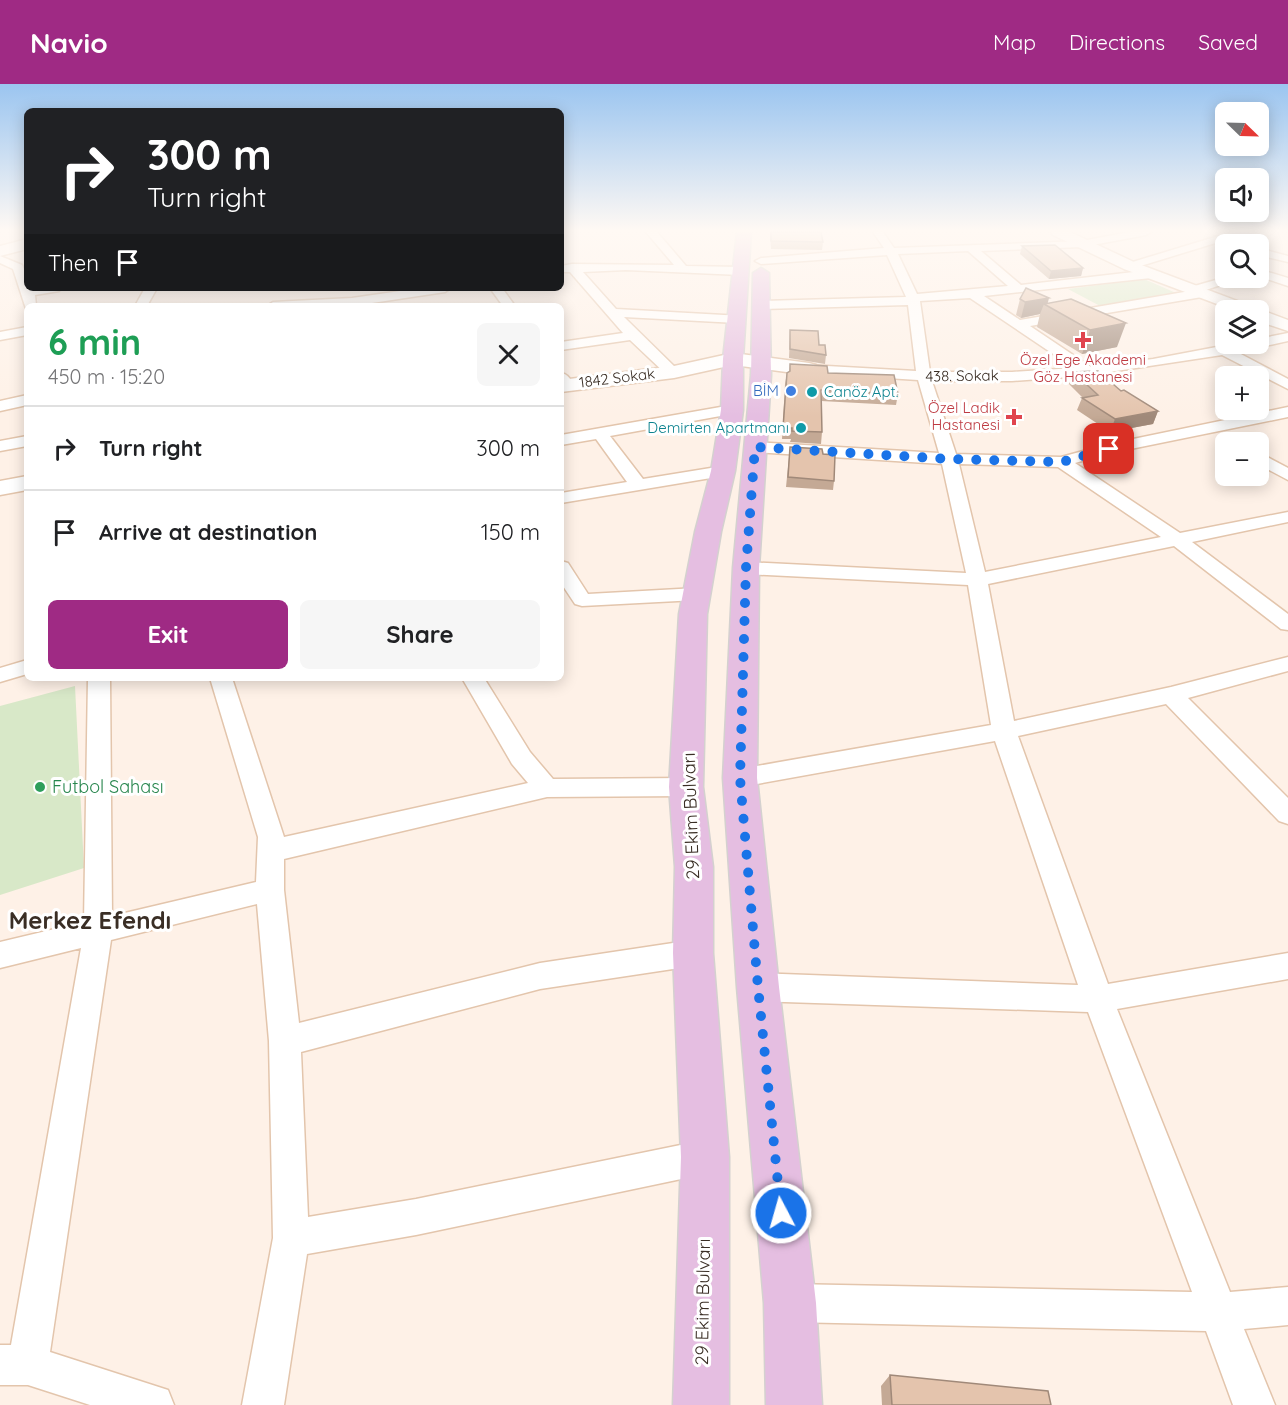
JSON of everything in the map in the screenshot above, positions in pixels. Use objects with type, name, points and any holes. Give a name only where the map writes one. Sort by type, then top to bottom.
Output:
[{"type":"main road","name":"29 Ekim Bulvarı","points":[[749,294],[747,367],[755,447],[746,568],[740,778],[758,987],[790,1303],[794,1405]]},
{"type":"main road","name":"29 Ekim Bulvarı","points":[[701,1405],[705,1157],[693,953],[694,867],[686,788],[693,614],[708,532],[723,471],[732,410],[747,367]]},
{"type":"street","points":[[270,303],[404,301],[427,294]]},
{"type":"street","points":[[597,294],[633,336],[673,372]]},
{"type":"street","points":[[911,294],[924,377],[949,459],[977,580],[1004,731],[1098,999],[1254,1405]]},
{"type":"street","points":[[613,312],[748,312],[972,294],[1088,371]]},
{"type":"street","points":[[1020,324],[1184,294]]},
{"type":"street","points":[[1205,294],[1222,300]]},
{"type":"street","points":[[1269,319],[1288,326]]},
{"type":"street","points":[[0,336],[24,332]]},
{"type":"street","points":[[564,346],[633,336]]},
{"type":"street","name":"438. Sokak","points":[[1269,341],[1288,337]]},
{"type":"street","name":"438. Sokak","points":[[809,369],[924,377],[980,377],[1135,366],[1215,351]]},
{"type":"street","points":[[1230,354],[1288,385]]},
{"type":"street","name":"1842 Sokak","points":[[564,382],[747,367],[809,369]]},
{"type":"street","points":[[0,406],[24,401]]},
{"type":"street","points":[[564,439],[732,410]]},
{"type":"street","points":[[755,447],[949,459],[1062,462],[1109,449],[1288,412]]},
{"type":"street","points":[[1212,428],[1219,432]]},
{"type":"street","points":[[600,433],[638,485]]},
{"type":"street","points":[[0,446],[24,442]]},
{"type":"street","points":[[1062,462],[1178,540],[1288,624]]},
{"type":"street","points":[[1269,464],[1288,476]]},
{"type":"street","points":[[564,497],[723,471]]},
{"type":"street","points":[[0,488],[24,484]]},
{"type":"street","points":[[746,568],[977,580],[1288,517]]},
{"type":"street","points":[[564,572],[582,600],[697,594]]},
{"type":"street","points":[[740,778],[1004,731],[1171,695],[1288,664]]},
{"type":"street","points":[[0,675],[24,668]]},
{"type":"street","points":[[99,681],[98,931],[14,1365],[153,1405]]},
{"type":"street","points":[[222,681],[271,837],[270,890],[285,1041],[291,1238],[263,1405]]},
{"type":"street","points":[[475,681],[521,758],[547,788]]},
{"type":"street","points":[[1171,695],[1288,814]]},
{"type":"street","points":[[271,851],[547,788],[686,788]]},
{"type":"street","points":[[0,955],[270,890]]},
{"type":"street","points":[[285,1041],[540,976],[693,953]]},
{"type":"street","points":[[758,987],[1098,999],[1288,966]]},
{"type":"street","points":[[291,1238],[416,1217],[705,1157]]},
{"type":"street","points":[[790,1303],[1217,1312],[1288,1306]]},
{"type":"green space","points":[[1077,294],[1173,294],[1102,307]]},
{"type":"green space","name":"Futbol Sahası","points":[[75,686],[84,868],[0,895],[0,706]]},
{"type":"building","points":[[1023,294],[1039,294],[1049,298],[1025,302],[1020,299]]},
{"type":"building","points":[[1071,299],[1126,323],[1090,330],[1044,304]]},
{"type":"building","points":[[790,330],[818,331],[819,345],[825,345],[826,355],[790,349]]},
{"type":"building","points":[[790,364],[827,366],[828,373],[894,375],[898,394],[821,390],[822,432],[792,431],[792,428],[783,428],[787,373],[790,371]]},
{"type":"building","points":[[1098,371],[1121,391],[1124,390],[1158,411],[1115,419],[1082,398],[1098,395],[1073,372]]},
{"type":"building","points":[[790,447],[822,449],[823,454],[835,455],[834,481],[788,477]]},
{"type":"building","points":[[890,1375],[1048,1391],[1051,1405],[892,1405]]},
{"type":"place","name":"Özel Ege Akademi Göz Hastanesi","points":[[1083,340]]},
{"type":"place","name":"BİM","points":[[791,391]]},
{"type":"place","name":"Canöz Apt.","points":[[812,392]]},
{"type":"place","name":"Özel Ladik Hastanesi","points":[[1014,417]]},
{"type":"place","name":"Demirten Apartmanı","points":[[801,428]]},
{"type":"place","name":"Futbol Sahası","points":[[40,787]]},
{"type":"district","name":"Merkez Efendı","points":[[90,921]]},
{"type":"route","points":[[781,1213],[740,778],[746,568],[755,447],[949,459],[1062,462],[1109,449]]}]
